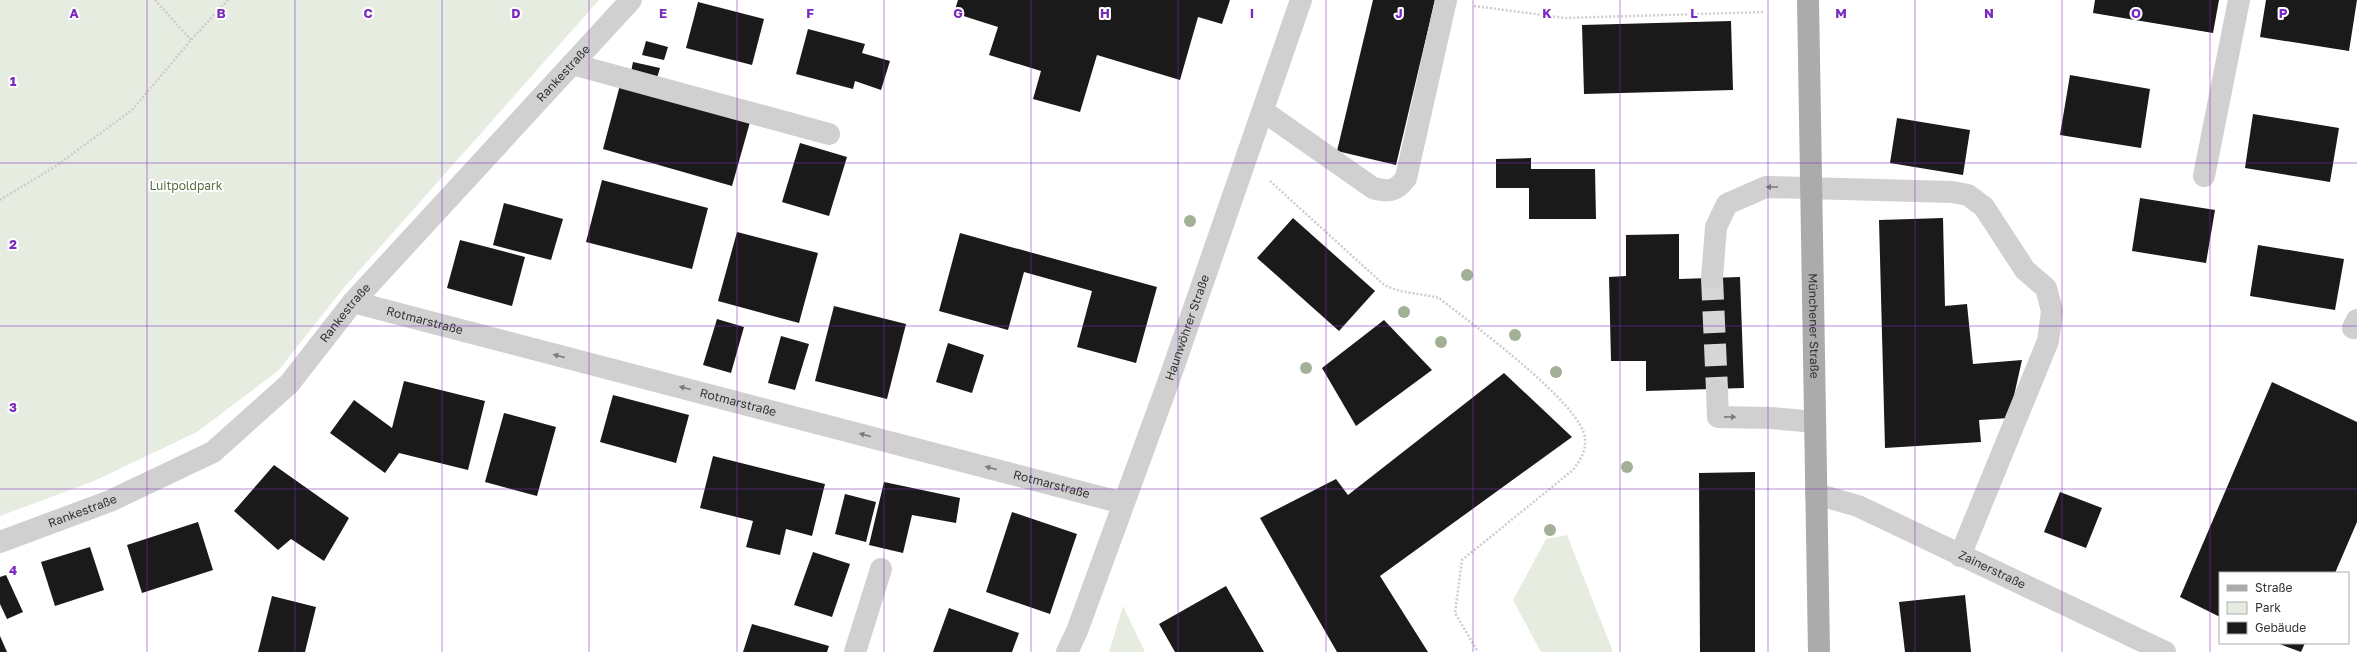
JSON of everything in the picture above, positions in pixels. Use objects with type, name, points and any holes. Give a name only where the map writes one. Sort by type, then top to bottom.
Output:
[{"type":"main road","name":"Münchener Straße","points":[[1808,0],[1819,652]]},
{"type":"street","name":"Rankestraße","points":[[0,542],[110,501],[213,452],[289,384],[353,302],[631,0]]},
{"type":"street","name":"Haunwöhrer Straße","points":[[1067,652],[1077,631],[1247,160],[1301,0]]},
{"type":"street","points":[[2204,176],[2239,0]]},
{"type":"street","points":[[1264,111],[1373,188],[1388,192],[1399,188],[1406,178],[1445,1]]},
{"type":"street","points":[[572,64],[829,134]]},
{"type":"street","points":[[1712,278],[1716,227],[1726,204],[1766,187],[1952,192],[1968,195],[1984,207],[2025,270],[2046,288],[2052,311],[2048,340],[1960,556]]},
{"type":"street","name":"Rotmarstraße","points":[[353,302],[1123,503]]},
{"type":"street","points":[[1717,390],[1718,417],[1771,418],[1815,422]]},
{"type":"street","name":"Zainerstraße","points":[[1816,494],[1858,506],[1960,556],[2165,652]]},
{"type":"street","points":[[855,652],[881,569]]},
{"type":"path","points":[[155,0],[191,40]]},
{"type":"path","points":[[0,200],[56,166],[132,110],[191,40],[228,0]]},
{"type":"path","points":[[1445,1],[1565,18],[1765,12]]},
{"type":"path","points":[[1247,160],[1383,284],[1394,290],[1424,294],[1439,298],[1535,373],[1574,416],[1586,438],[1583,457],[1573,470],[1462,560],[1455,613],[1478,652]]},
{"type":"green space","name":"Luitpoldpark","points":[[0,0],[599,0],[342,290],[278,371],[197,432],[94,481],[0,516]]},
{"type":"green space","points":[[1567,535],[1613,652],[1541,652],[1513,600],[1546,539]]},
{"type":"green space","points":[[1123,606],[1145,652],[1109,652]]},
{"type":"building","points":[[958,0],[1230,0],[1222,24],[1198,17],[1180,80],[1097,55],[1080,112],[1033,99],[1041,71],[989,55],[998,27],[954,13]]},
{"type":"building","points":[[1373,0],[1435,0],[1396,165],[1337,151]]},
{"type":"building","points":[[2095,0],[2219,0],[2213,33],[2093,13]]},
{"type":"building","points":[[2266,0],[2357,0],[2349,51],[2260,37]]},
{"type":"building","points":[[698,2],[764,19],[752,65],[686,48]]},
{"type":"building","points":[[1731,21],[1733,90],[1584,94],[1582,25]]},
{"type":"building","points":[[808,29],[865,44],[862,53],[890,61],[881,90],[855,81],[853,89],[796,74]]},
{"type":"building","points":[[646,41],[668,47],[664,60],[642,55]]},
{"type":"building","points":[[633,62],[660,68],[657,78],[631,72]]},
{"type":"building","points":[[2070,75],[2150,89],[2141,148],[2060,135]]},
{"type":"building","points":[[620,85],[750,122],[732,186],[603,149]]},
{"type":"building","points":[[2253,114],[2339,128],[2330,182],[2245,168]]},
{"type":"building","points":[[1897,118],[1970,130],[1963,175],[1890,163]]},
{"type":"building","points":[[800,143],[847,157],[829,216],[782,202]]},
{"type":"building","points":[[1531,158],[1531,169],[1595,169],[1596,219],[1529,219],[1529,188],[1496,188],[1496,159]]},
{"type":"building","points":[[602,180],[708,208],[692,269],[586,242]]},
{"type":"building","points":[[2140,198],[2215,210],[2206,263],[2132,251]]},
{"type":"building","points":[[504,203],[563,219],[551,260],[493,245]]},
{"type":"building","points":[[1293,218],[1375,291],[1339,331],[1257,258]]},
{"type":"building","points":[[1943,218],[1945,306],[1967,304],[1973,364],[2022,360],[2009,418],[1979,420],[1981,442],[1885,448],[1879,220]]},
{"type":"building","points":[[737,232],[818,253],[799,323],[718,301]]},
{"type":"building","points":[[960,233],[1157,287],[1136,363],[1077,347],[1092,291],[1024,272],[1008,330],[939,311]]},
{"type":"building","points":[[1679,234],[1679,279],[1740,277],[1744,388],[1646,391],[1646,361],[1611,361],[1609,277],[1626,276],[1626,235]]},
{"type":"building","points":[[460,240],[525,257],[512,306],[447,288]]},
{"type":"building","points":[[2258,245],[2344,259],[2335,310],[2250,296]]},
{"type":"building","points":[[834,306],[906,324],[887,399],[815,381]]},
{"type":"building","points":[[717,319],[744,327],[731,373],[703,365]]},
{"type":"building","points":[[1384,320],[1432,370],[1356,426],[1322,368]]},
{"type":"building","points":[[781,336],[809,344],[795,390],[768,383]]},
{"type":"building","points":[[948,343],[984,355],[972,393],[936,382]]},
{"type":"building","points":[[1504,373],[1572,437],[1380,576],[1428,652],[1337,652],[1260,518],[1336,479],[1348,495]]},
{"type":"building","points":[[404,381],[485,401],[468,470],[399,453],[385,473],[330,433],[354,400],[392,428]]},
{"type":"building","points":[[2272,382],[2357,422],[2357,522],[2335,572],[2219,572],[2219,616],[2180,597]]},
{"type":"building","points":[[613,395],[689,415],[676,463],[600,442]]},
{"type":"building","points":[[504,413],[556,427],[537,496],[485,482]]},
{"type":"building","points":[[713,456],[825,484],[812,536],[786,529],[780,555],[746,547],[753,521],[700,508]]},
{"type":"building","points":[[274,465],[349,518],[324,561],[291,539],[278,550],[234,511]]},
{"type":"building","points":[[1755,472],[1755,652],[1700,652],[1699,473]]},
{"type":"building","points":[[884,482],[960,498],[956,523],[912,515],[903,553],[869,545]]},
{"type":"building","points":[[2060,492],[2102,508],[2086,548],[2044,532]]},
{"type":"building","points":[[845,494],[876,502],[866,542],[835,534]]},
{"type":"building","points":[[1012,512],[1077,534],[1050,614],[986,592]]},
{"type":"building","points":[[198,522],[213,570],[142,593],[127,545]]},
{"type":"building","points":[[90,547],[104,590],[55,606],[41,562]]},
{"type":"building","points":[[813,552],[850,564],[832,617],[794,605]]},
{"type":"building","points":[[6,575],[23,612],[7,619],[0,604],[0,577]]},
{"type":"building","points":[[1226,586],[1264,652],[1175,652],[1159,624]]},
{"type":"building","points":[[1965,595],[1971,652],[1905,652],[1899,602]]},
{"type":"building","points":[[272,596],[316,607],[305,652],[258,652]]},
{"type":"building","points":[[949,608],[1019,633],[1012,652],[933,652]]},
{"type":"building","points":[[752,624],[829,646],[827,652],[743,652]]},
{"type":"building","points":[[0,636],[7,652],[0,652]]},
{"type":"building","points":[[2280,644],[2305,644],[2301,652]]},
{"type":"tunnel","points":[[1712,278],[1717,390]]}]
